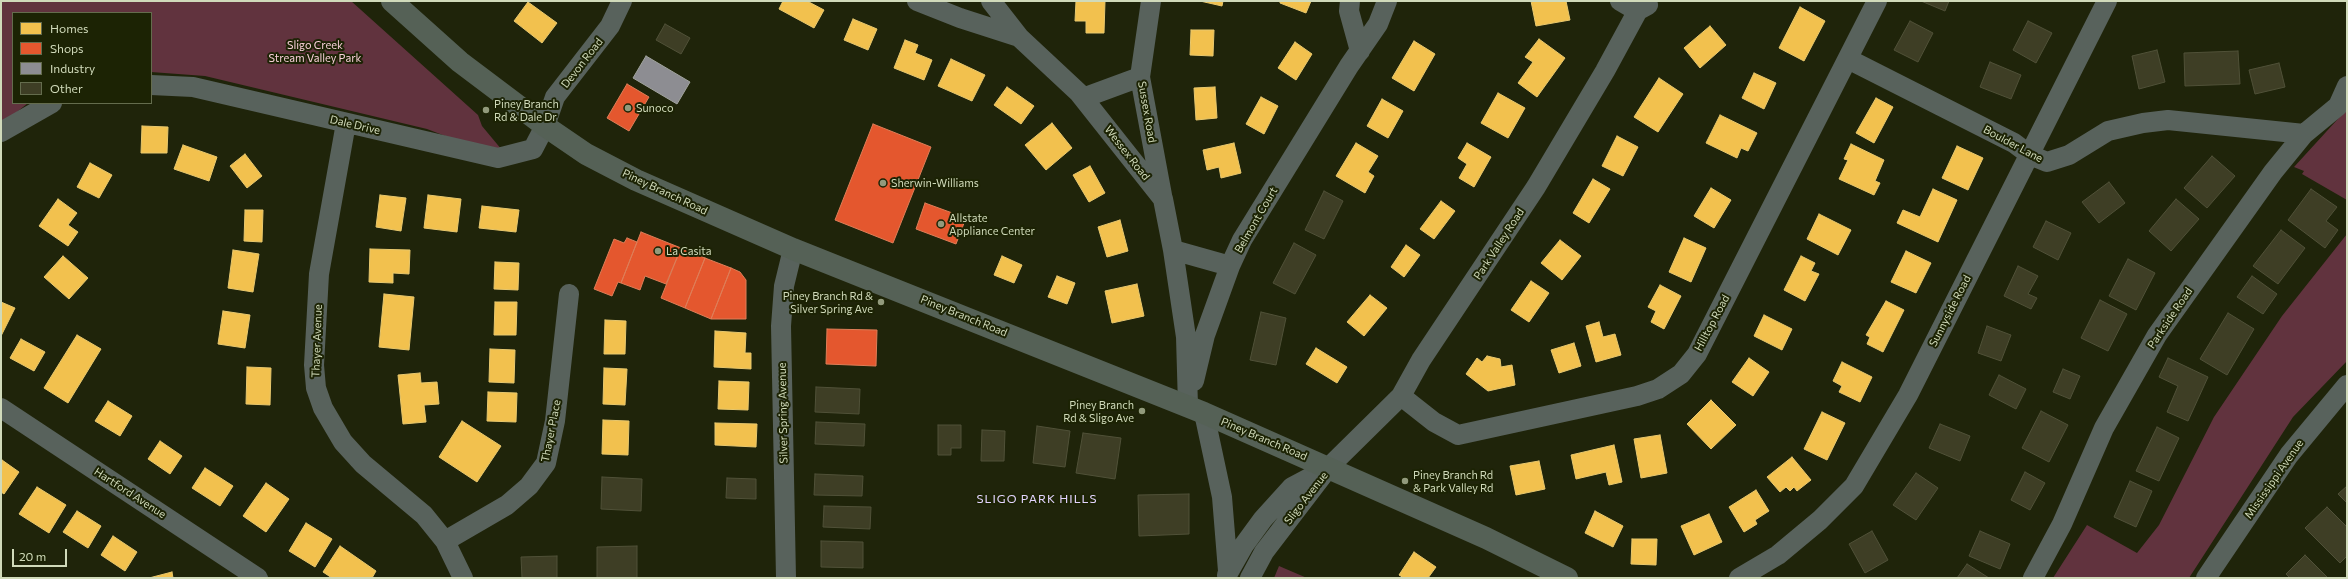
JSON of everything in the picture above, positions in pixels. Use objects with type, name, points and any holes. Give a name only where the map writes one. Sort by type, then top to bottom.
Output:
[{"type":"main road","name":"Piney Branch Road","points":[[392,1],[460,62],[545,126],[586,154],[636,180],[793,249],[1196,409],[1486,538],[1568,578]]},
{"type":"street","name":"Devon Road","points":[[545,126],[555,97],[610,26],[622,1]]},
{"type":"street","points":[[991,1],[1019,37]]},
{"type":"street","name":"Sussex Road","points":[[1152,1],[1140,77],[1163,199]]},
{"type":"street","points":[[1350,1],[1349,11],[1360,51]]},
{"type":"street","name":"Belmont Court","points":[[1196,409],[1205,335],[1230,266],[1242,240],[1385,11],[1387,1]]},
{"type":"street","points":[[1633,4],[1655,1]]},
{"type":"street","name":"Hilltop Road","points":[[1401,396],[1434,422],[1458,434],[1637,396],[1658,389],[1681,374],[1697,354],[1877,1]]},
{"type":"street","name":"Sunnyside Road","points":[[1739,578],[1784,550],[1820,520],[1854,486],[1908,395],[2107,1]]},
{"type":"street","name":"Wessex Road","points":[[920,2],[960,18],[1019,37],[1083,98],[1163,199],[1173,250],[1196,409],[1222,497],[1227,574]]},
{"type":"street","name":"Park Valley Road","points":[[1329,467],[1401,396],[1421,360],[1536,187],[1605,71],[1633,4]]},
{"type":"street","name":"Boulder Lane","points":[[1848,59],[2014,144],[2030,155],[2047,162],[2069,155],[2108,131],[2143,123],[2168,120],[2304,134]]},
{"type":"street","points":[[1083,98],[1140,77]]},
{"type":"street","name":"Dale Drive","points":[[152,85],[193,87],[498,158],[533,149],[545,126]]},
{"type":"street","name":"Parkside Road","points":[[2033,578],[2062,524],[2104,428],[2157,335],[2273,172],[2304,134],[2338,106],[2347,86]]},
{"type":"street","points":[[1,132],[50,104]]},
{"type":"street","name":"Thayer Avenue","points":[[346,123],[319,274],[314,365],[316,388],[323,408],[343,442],[363,464],[424,515],[445,541],[463,578]]},
{"type":"street","name":"Silver Spring Avenue","points":[[786,578],[781,326],[784,286],[793,249]]},
{"type":"street","points":[[1173,250],[1230,266]]},
{"type":"street","name":"Thayer Place","points":[[445,541],[507,505],[529,486],[546,463],[555,421],[569,294]]},
{"type":"street","name":"Mississippi Avenue","points":[[2206,578],[2289,454],[2347,385]]},
{"type":"street","name":"Hartford Avenue","points":[[1,408],[238,572],[258,578]]},
{"type":"street","name":"Sligo Avenue","points":[[1227,574],[1263,520],[1292,487],[1329,467]]},
{"type":"street","name":"Sligo Avenue","points":[[1250,578],[1264,552],[1329,467]]},
{"type":"green space","name":"Sligo Creek Stream Valley Park","points":[[1,1],[351,1],[478,115],[482,126],[502,150],[495,155],[427,129],[205,76],[152,72],[152,12],[12,12],[12,104],[27,104],[1,125]]},
{"type":"green space","points":[[2347,109],[2347,200],[2302,174],[2304,171],[2294,167]]},
{"type":"green space","points":[[2347,234],[2347,361],[2293,417],[2189,578],[2053,578],[2087,525],[2137,553],[2159,525],[2214,417],[2282,316]]},
{"type":"green space","points":[[1279,566],[1307,578],[1274,578]]},
{"type":"building: Homes","points":[[783,1],[807,1],[824,10],[814,28],[779,9]]},
{"type":"building: Homes","points":[[1076,1],[1105,1],[1104,33],[1086,33],[1086,21],[1075,21]]},
{"type":"building: Homes","points":[[1200,1],[1223,1],[1222,6]]},
{"type":"building: Homes","points":[[1280,1],[1311,1],[1306,13],[1280,3]]},
{"type":"building: Homes","points":[[1531,1],[1566,1],[1570,20],[1536,26]]},
{"type":"building: Homes","points":[[528,2],[557,23],[542,43],[514,21]]},
{"type":"building: Homes","points":[[1800,7],[1825,21],[1804,61],[1779,48]]},
{"type":"building: Homes","points":[[853,19],[877,29],[868,50],[844,40]]},
{"type":"building: Homes","points":[[1710,26],[1726,45],[1700,68],[1684,48]]},
{"type":"building: Homes","points":[[1191,30],[1214,30],[1213,56],[1190,55]]},
{"type":"building: Homes","points":[[1539,39],[1565,58],[1537,97],[1518,83],[1533,62],[1525,57]]},
{"type":"building: Homes","points":[[905,40],[918,45],[915,53],[932,60],[924,80],[894,68]]},
{"type":"building: Homes","points":[[1414,41],[1435,54],[1414,91],[1392,78]]},
{"type":"building: Homes","points":[[1295,42],[1312,54],[1296,80],[1278,68]]},
{"type":"building: Homes","points":[[951,59],[985,75],[972,101],[938,86]]},
{"type":"building: Homes","points":[[1754,73],[1776,83],[1764,109],[1742,98]]},
{"type":"building: Homes","points":[[1659,78],[1683,94],[1658,132],[1634,117]]},
{"type":"building: Homes","points":[[1007,87],[1034,106],[1021,124],[994,105]]},
{"type":"building: Homes","points":[[1215,87],[1217,118],[1196,120],[1194,88]]},
{"type":"building: Homes","points":[[1498,93],[1525,108],[1508,138],[1481,123]]},
{"type":"building: Homes","points":[[1261,97],[1278,106],[1264,134],[1246,124]]},
{"type":"building: Homes","points":[[1876,98],[1893,107],[1874,143],[1856,133]]},
{"type":"building: Homes","points":[[1382,99],[1403,111],[1388,138],[1367,126]]},
{"type":"building: Homes","points":[[1720,115],[1757,133],[1748,151],[1741,148],[1737,158],[1706,143]]},
{"type":"building: Homes","points":[[1052,123],[1072,148],[1046,170],[1025,145]]},
{"type":"building: Homes","points":[[142,126],[168,127],[167,153],[141,153]]},
{"type":"building: Homes","points":[[1617,136],[1638,147],[1623,176],[1602,166]]},
{"type":"building: Homes","points":[[1234,143],[1241,173],[1221,178],[1219,167],[1207,170],[1203,150]]},
{"type":"building: Homes","points":[[1356,143],[1378,156],[1368,172],[1374,176],[1365,193],[1336,176]]},
{"type":"building: Homes","points":[[1467,143],[1491,157],[1474,187],[1459,178],[1467,164],[1458,158]]},
{"type":"building: Homes","points":[[1851,144],[1884,160],[1875,181],[1880,183],[1874,195],[1839,179],[1848,160],[1844,159]]},
{"type":"building: Homes","points":[[183,145],[217,157],[209,181],[174,169]]},
{"type":"building: Homes","points":[[1957,146],[1983,158],[1968,190],[1942,178]]},
{"type":"building: Homes","points":[[245,154],[262,176],[247,188],[230,166]]},
{"type":"building: Homes","points":[[90,163],[112,175],[99,198],[77,187]]},
{"type":"building: Homes","points":[[1090,166],[1105,193],[1089,202],[1073,175]]},
{"type":"building: Homes","points":[[1593,179],[1610,189],[1589,223],[1573,213]]},
{"type":"building: Homes","points":[[1711,188],[1731,200],[1714,228],[1694,216]]},
{"type":"building: Homes","points":[[1933,189],[1957,200],[1938,242],[1897,223],[1903,210],[1920,217]]},
{"type":"building: Homes","points":[[380,195],[406,198],[401,231],[376,227]]},
{"type":"building: Homes","points":[[428,195],[461,199],[457,232],[424,228]]},
{"type":"building: Homes","points":[[58,199],[77,213],[68,225],[78,232],[68,246],[39,226]]},
{"type":"building: Homes","points":[[1441,201],[1455,211],[1434,239],[1420,229]]},
{"type":"building: Homes","points":[[482,206],[519,210],[516,232],[479,228]]},
{"type":"building: Homes","points":[[245,210],[263,210],[262,242],[244,241]]},
{"type":"building: Homes","points":[[1819,214],[1851,230],[1838,255],[1807,239]]},
{"type":"building: Homes","points":[[1120,220],[1128,251],[1107,257],[1098,227]]},
{"type":"building: Homes","points":[[1684,238],[1706,248],[1691,282],[1669,272]]},
{"type":"building: Homes","points":[[1560,240],[1581,256],[1562,280],[1541,263]]},
{"type":"building: Homes","points":[[1406,245],[1420,255],[1404,277],[1391,267]]},
{"type":"building: Homes","points":[[370,249],[410,250],[409,274],[393,273],[393,283],[369,282]]},
{"type":"building: Homes","points":[[233,250],[259,254],[253,292],[228,288]]},
{"type":"building: Homes","points":[[1906,251],[1931,263],[1916,293],[1891,282]]},
{"type":"building: Homes","points":[[63,256],[88,278],[69,299],[44,277]]},
{"type":"building: Homes","points":[[1002,256],[1022,265],[1014,283],[994,275]]},
{"type":"building: Homes","points":[[1801,256],[1815,263],[1811,271],[1819,274],[1805,301],[1784,290]]},
{"type":"building: Homes","points":[[495,262],[519,263],[518,290],[494,289]]},
{"type":"building: Homes","points":[[1057,276],[1075,283],[1067,304],[1048,297]]},
{"type":"building: Homes","points":[[1531,281],[1549,293],[1529,322],[1511,310]]},
{"type":"building: Homes","points":[[1137,284],[1144,316],[1112,323],[1105,291]]},
{"type":"building: Homes","points":[[1660,285],[1681,296],[1664,329],[1651,322],[1656,311],[1648,307]]},
{"type":"building: Homes","points":[[384,294],[414,297],[409,350],[379,347]]},
{"type":"building: Homes","points":[[1370,295],[1387,308],[1364,336],[1347,322]]},
{"type":"building: Homes","points":[[1886,301],[1904,310],[1883,352],[1867,344],[1870,337],[1866,335]]},
{"type":"building: Homes","points":[[1,302],[15,308],[1,336]]},
{"type":"building: Homes","points":[[495,302],[517,302],[516,335],[494,335]]},
{"type":"building: Homes","points":[[223,311],[250,315],[245,348],[218,344]]},
{"type":"building: Homes","points":[[1764,315],[1792,329],[1782,350],[1754,336]]},
{"type":"building: Homes","points":[[605,320],[626,321],[625,354],[604,354]]},
{"type":"building: Homes","points":[[1599,322],[1603,337],[1615,334],[1621,355],[1596,362],[1586,326]]},
{"type":"building: Homes","points":[[715,331],[746,333],[745,353],[751,353],[751,369],[714,367]]},
{"type":"building: Homes","points":[[77,335],[101,349],[68,403],[44,388]]},
{"type":"building: Homes","points":[[21,339],[45,352],[34,371],[10,358]]},
{"type":"building: Homes","points":[[1574,343],[1581,366],[1559,373],[1551,350]]},
{"type":"building: Homes","points":[[1316,348],[1347,367],[1337,383],[1306,364]]},
{"type":"building: Homes","points":[[490,349],[515,350],[514,383],[489,382]]},
{"type":"building: Homes","points":[[1487,356],[1500,359],[1501,367],[1512,365],[1515,385],[1488,391],[1466,374],[1477,358],[1482,362]]},
{"type":"building: Homes","points":[[1749,358],[1769,372],[1753,396],[1732,382]]},
{"type":"building: Homes","points":[[1842,362],[1872,377],[1860,402],[1839,392],[1842,386],[1833,381]]},
{"type":"building: Homes","points":[[247,367],[271,368],[270,405],[246,404]]},
{"type":"building: Homes","points":[[604,368],[627,369],[625,405],[603,404]]},
{"type":"building: Homes","points":[[420,373],[421,383],[437,382],[439,404],[424,405],[426,422],[403,424],[398,375]]},
{"type":"building: Homes","points":[[719,381],[749,382],[748,410],[718,409]]},
{"type":"building: Homes","points":[[488,392],[517,393],[516,422],[487,421]]},
{"type":"building: Homes","points":[[1711,400],[1736,425],[1711,449],[1687,424]]},
{"type":"building: Homes","points":[[108,401],[132,416],[120,436],[95,421]]},
{"type":"building: Homes","points":[[1822,412],[1845,423],[1827,460],[1804,449]]},
{"type":"building: Homes","points":[[603,420],[629,421],[628,455],[602,454]]},
{"type":"building: Homes","points":[[462,421],[501,446],[477,482],[439,457]]},
{"type":"building: Homes","points":[[715,423],[757,424],[756,447],[715,445]]},
{"type":"building: Homes","points":[[1660,435],[1667,473],[1641,478],[1634,439]]},
{"type":"building: Homes","points":[[160,441],[182,456],[170,474],[148,459]]},
{"type":"building: Homes","points":[[1614,445],[1622,482],[1609,485],[1606,472],[1576,479],[1571,455]]},
{"type":"building: Homes","points":[[1792,457],[1811,480],[1797,491],[1794,487],[1790,491],[1786,487],[1780,492],[1767,477]]},
{"type":"building: Homes","points":[[2,460],[19,472],[4,494],[1,492]]},
{"type":"building: Homes","points":[[1539,461],[1545,489],[1516,495],[1510,466]]},
{"type":"building: Homes","points":[[205,468],[233,486],[220,506],[192,488]]},
{"type":"building: Homes","points":[[266,483],[289,499],[266,532],[243,516]]},
{"type":"building: Homes","points":[[37,487],[66,505],[49,533],[19,514]]},
{"type":"building: Homes","points":[[1756,490],[1769,511],[1755,520],[1757,524],[1744,532],[1729,507]]},
{"type":"building: Homes","points":[[77,511],[101,526],[88,548],[63,532]]},
{"type":"building: Homes","points":[[1595,511],[1623,526],[1613,547],[1585,533]]},
{"type":"building: Homes","points":[[1709,514],[1722,542],[1694,555],[1681,526]]},
{"type":"building: Homes","points":[[306,523],[332,539],[315,567],[289,551]]},
{"type":"building: Homes","points":[[113,536],[137,552],[125,571],[101,555]]},
{"type":"building: Homes","points":[[1632,539],[1657,539],[1656,565],[1631,564]]},
{"type":"building: Homes","points":[[340,546],[376,571],[372,578],[332,578],[323,572]]},
{"type":"building: Homes","points":[[1414,552],[1436,567],[1428,578],[1404,578],[1399,575]]},
{"type":"building: Homes","points":[[172,572],[173,578],[149,578]]},
{"type":"building: Shops","name":"Sunoco","points":[[627,84],[649,97],[629,131],[607,118]]},
{"type":"building: Shops","name":"Sherwin-Williams","points":[[873,124],[931,147],[893,243],[835,220]]},
{"type":"building: Shops","name":"Allstate Appliance Center","points":[[925,203],[966,218],[956,244],[916,229]]},
{"type":"building: Shops","points":[[641,232],[681,248],[666,284],[645,276],[640,290],[621,283]]},
{"type":"building: Shops","points":[[627,238],[637,242],[621,283],[618,282],[612,296],[594,289],[614,239],[624,243]]},
{"type":"building: Shops","points":[[681,248],[705,258],[685,308],[661,298]]},
{"type":"building: Shops","points":[[705,258],[731,268],[711,319],[685,308]]},
{"type":"building: Shops","points":[[731,268],[740,272],[746,280],[746,319],[711,319]]},
{"type":"building: Shops","points":[[827,329],[877,330],[876,366],[826,364]]},
{"type":"building: Industry","points":[[646,56],[690,82],[677,104],[633,78]]},
{"type":"building: Other","points":[[1921,1],[1949,1],[1945,11]]},
{"type":"building: Other","points":[[1910,21],[1933,33],[1918,62],[1894,50]]},
{"type":"building: Other","points":[[2028,21],[2052,33],[2036,63],[2013,50]]},
{"type":"building: Other","points":[[665,24],[690,38],[681,54],[656,40]]},
{"type":"building: Other","points":[[2157,50],[2165,82],[2139,89],[2132,56]]},
{"type":"building: Other","points":[[2238,51],[2240,84],[2185,86],[2184,53]]},
{"type":"building: Other","points":[[1990,62],[2021,75],[2011,99],[1980,87]]},
{"type":"building: Other","points":[[2279,63],[2285,87],[2255,94],[2249,70]]},
{"type":"building: Other","points":[[2212,156],[2235,176],[2207,208],[2184,188]]},
{"type":"building: Other","points":[[2109,182],[2125,203],[2099,223],[2082,202]]},
{"type":"building: Other","points":[[2311,189],[2337,207],[2326,221],[2338,230],[2325,248],[2288,220]]},
{"type":"building: Other","points":[[1324,191],[1343,201],[1324,239],[1305,230]]},
{"type":"building: Other","points":[[2176,199],[2199,219],[2171,251],[2149,231]]},
{"type":"building: Other","points":[[2046,221],[2071,233],[2058,260],[2033,247]]},
{"type":"building: Other","points":[[2281,230],[2305,248],[2278,284],[2253,266]]},
{"type":"building: Other","points":[[1294,243],[1316,255],[1295,294],[1273,283]]},
{"type":"building: Other","points":[[2128,259],[2155,273],[2136,310],[2109,296]]},
{"type":"building: Other","points":[[2018,266],[2038,276],[2028,294],[2037,298],[2031,309],[2004,296]]},
{"type":"building: Other","points":[[2252,276],[2277,294],[2263,314],[2237,297]]},
{"type":"building: Other","points":[[2100,300],[2127,314],[2108,351],[2081,338]]},
{"type":"building: Other","points":[[1261,312],[1286,318],[1276,365],[1250,360]]},
{"type":"building: Other","points":[[2228,313],[2254,329],[2227,375],[2200,359]]},
{"type":"building: Other","points":[[1987,326],[2011,335],[2001,361],[1978,353]]},
{"type":"building: Other","points":[[2168,358],[2208,377],[2188,421],[2167,412],[2178,386],[2159,377]]},
{"type":"building: Other","points":[[2063,369],[2080,376],[2070,399],[2053,392]]},
{"type":"building: Other","points":[[1999,375],[2026,389],[2016,409],[1989,395]]},
{"type":"building: Other","points":[[816,387],[860,389],[859,414],[815,412]]},
{"type":"building: Other","points":[[2041,411],[2068,425],[2049,462],[2022,448]]},
{"type":"building: Other","points":[[816,422],[865,424],[864,446],[815,444]]},
{"type":"building: Other","points":[[1940,424],[1970,436],[1960,461],[1929,448]]},
{"type":"building: Other","points":[[938,425],[961,425],[961,448],[951,448],[951,455],[938,455]]},
{"type":"building: Other","points":[[1037,426],[1070,431],[1065,467],[1033,463]]},
{"type":"building: Other","points":[[2157,427],[2179,438],[2159,481],[2136,471]]},
{"type":"building: Other","points":[[982,430],[1005,431],[1004,461],[981,461]]},
{"type":"building: Other","points":[[1083,433],[1121,438],[1115,479],[1076,473]]},
{"type":"building: Other","points":[[2025,472],[2045,483],[2030,510],[2011,500]]},
{"type":"building: Other","points":[[1916,473],[1938,488],[1916,520],[1893,505]]},
{"type":"building: Other","points":[[815,474],[863,476],[862,496],[814,495]]},
{"type":"building: Other","points":[[602,477],[642,479],[641,511],[601,509]]},
{"type":"building: Other","points":[[727,478],[756,479],[756,499],[726,498]]},
{"type":"building: Other","points":[[2130,481],[2152,491],[2136,527],[2114,517]]},
{"type":"building: Other","points":[[2347,486],[2347,503],[2338,494]]},
{"type":"building: Other","points":[[1189,494],[1189,534],[1139,536],[1138,495]]},
{"type":"building: Other","points":[[824,506],[871,507],[870,529],[823,527]]},
{"type":"building: Other","points":[[2327,507],[2347,527],[2347,556],[2340,563],[2305,528]]},
{"type":"building: Other","points":[[1872,531],[1888,560],[1865,573],[1849,544]]},
{"type":"building: Other","points":[[1980,531],[2010,544],[2000,569],[1969,556]]},
{"type":"building: Other","points":[[821,541],[863,542],[863,568],[821,567]]},
{"type":"building: Other","points":[[637,546],[637,578],[597,578],[597,547]]},
{"type":"building: Other","points":[[2305,555],[2328,578],[2290,578],[2286,574]]},
{"type":"building: Other","points":[[557,556],[557,578],[522,578],[521,557]]},
{"type":"building: Other","points":[[1967,564],[1989,578],[1957,578]]},
{"type":"place","name":"Sunoco","points":[[628,108]]},
{"type":"place","name":"Piney Branch Rd & Dale Dr","points":[[486,110]]},
{"type":"place","name":"Sherwin-Williams","points":[[883,183]]},
{"type":"place","name":"Allstate Appliance Center","points":[[941,224]]},
{"type":"place","name":"La Casita","points":[[658,251]]},
{"type":"place","name":"Piney Branch Rd & Silver Spring Ave","points":[[881,302]]},
{"type":"place","name":"Piney Branch Rd & Sligo Ave","points":[[1142,411]]},
{"type":"place","name":"Piney Branch Rd & Park Valley Rd","points":[[1405,481]]},
{"type":"district","name":"SLIGO PARK HILLS","points":[[1037,499]]}]
